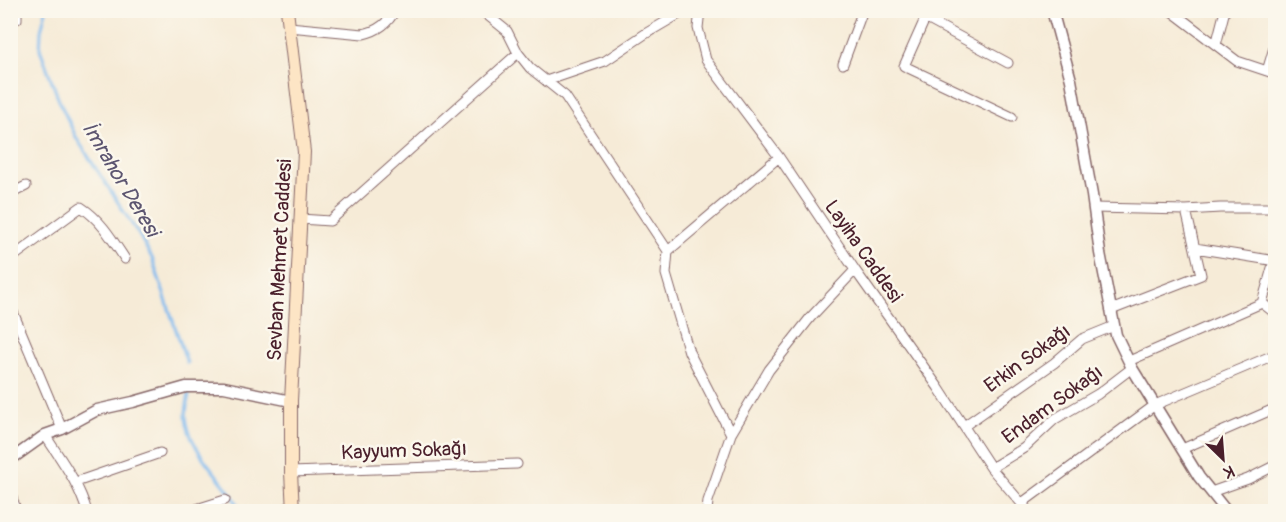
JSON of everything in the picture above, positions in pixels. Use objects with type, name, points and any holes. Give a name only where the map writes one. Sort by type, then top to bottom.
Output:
[{"type":"main road","name":"Sevban Mehmet Caddesi","points":[[287,10],[304,152],[291,400],[293,512]]},
{"type":"street","points":[[10,21],[17,19],[17,10]]},
{"type":"street","points":[[289,27],[363,34],[384,25],[395,10]]},
{"type":"street","points":[[481,10],[507,31],[518,53],[530,68],[565,96],[668,251],[666,274],[689,352],[731,434]]},
{"type":"street","points":[[546,81],[605,60],[686,10]]},
{"type":"street","name":"Layiha Caddesi","points":[[700,10],[698,28],[706,60],[779,158],[938,387],[991,468],[1029,512]]},
{"type":"street","points":[[843,64],[863,10]]},
{"type":"street","points":[[1052,10],[1071,80],[1116,335],[1199,477],[1227,512]]},
{"type":"street","points":[[1170,10],[1237,61],[1271,73],[1275,41]]},
{"type":"street","points":[[1216,45],[1225,10]]},
{"type":"street","points":[[1008,63],[927,14],[904,66],[1012,117]]},
{"type":"street","points":[[300,219],[330,221],[518,53]]},
{"type":"street","points":[[668,251],[779,158]]},
{"type":"street","points":[[10,194],[26,186]]},
{"type":"street","points":[[10,259],[81,207],[106,229],[125,259]]},
{"type":"street","points":[[1094,208],[1185,210],[1220,207],[1275,208]]},
{"type":"street","points":[[1111,310],[1201,275],[1185,210]]},
{"type":"street","points":[[1195,248],[1275,261],[1262,303],[1275,314]]},
{"type":"street","points":[[707,512],[708,501],[731,434],[768,370],[810,318],[855,270]]},
{"type":"street","name":"Endam Sokağı","points":[[991,468],[1024,448],[1055,419],[1098,394],[1131,364],[1262,303]]},
{"type":"street","points":[[10,304],[62,429]]},
{"type":"street","name":"Erkin Sokağı","points":[[964,426],[1054,363],[1082,339],[1114,326]]},
{"type":"street","points":[[10,333],[20,327]]},
{"type":"street","points":[[1022,503],[1155,405],[1275,354]]},
{"type":"street","points":[[10,460],[45,435],[62,429],[97,410],[186,387],[224,387],[291,400]]},
{"type":"street","points":[[1182,449],[1275,408]]},
{"type":"street","points":[[45,435],[76,482],[87,512]]},
{"type":"street","points":[[76,482],[160,453]]},
{"type":"street","name":"Kayyum Sokağı","points":[[291,471],[517,464]]},
{"type":"street","points":[[1211,492],[1248,479],[1275,465]]},
{"type":"street","points":[[10,492],[17,512]]},
{"type":"street","points":[[187,512],[225,501]]},
{"type":"waterway","name":"İmrahor Deresi","points":[[46,10],[40,49],[60,103],[77,139],[152,258],[187,363]]},
{"type":"waterway","name":"İmrahor Deresi","points":[[189,393],[186,416],[189,432],[202,456],[234,498],[241,512]]}]
